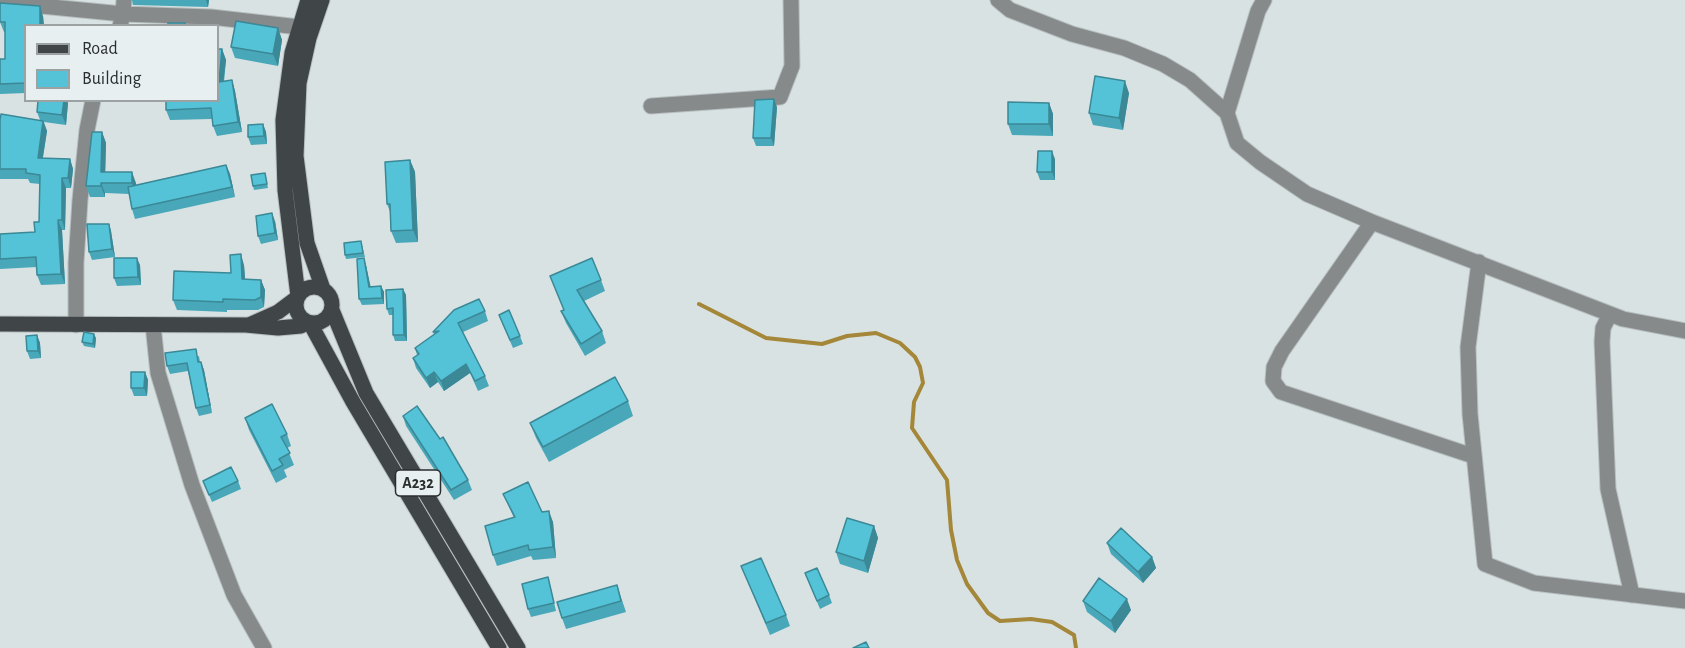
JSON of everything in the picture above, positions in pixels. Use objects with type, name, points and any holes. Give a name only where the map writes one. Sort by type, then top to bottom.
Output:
[{"type":"main road","name":"A232","points":[[308,0],[292,52],[283,120],[285,190],[298,296],[297,309],[300,317],[308,323],[352,402],[499,648]]},
{"type":"main road","name":"A232","points":[[322,0],[309,38],[299,83],[296,156],[307,243],[323,289],[330,296],[332,310],[366,393],[518,648]]},
{"type":"main road","points":[[246,325],[278,312],[310,288],[323,289]]},
{"type":"main road","points":[[0,324],[290,327],[326,320],[332,310]]},
{"type":"street","points":[[651,106],[780,97],[792,66],[791,0]]},
{"type":"street","points":[[998,0],[1010,10],[1072,34],[1124,48],[1163,64],[1190,80],[1227,113],[1237,143],[1260,162],[1307,194],[1372,222],[1610,314],[1667,329],[1685,331]]},
{"type":"street","points":[[1227,113],[1258,11],[1264,0]]},
{"type":"street","points":[[0,2],[122,13],[211,17],[299,27]]},
{"type":"street","points":[[76,325],[76,263],[80,200],[87,130],[93,102]]},
{"type":"street","points":[[1372,222],[1282,351],[1274,367],[1273,381],[1281,392],[1473,456]]},
{"type":"street","points":[[1479,262],[1468,347],[1473,456],[1485,564],[1534,583],[1685,601]]},
{"type":"street","points":[[1610,314],[1603,328],[1602,342],[1608,489],[1632,595]]},
{"type":"street","points":[[153,326],[158,373],[192,485],[234,595],[264,648]]},
{"type":"building","points":[[0,3],[40,6],[40,24],[24,24],[24,83],[0,84],[0,59],[5,59],[5,22],[0,22]]},
{"type":"building","points":[[236,21],[278,28],[273,54],[231,47]]},
{"type":"building","points":[[219,49],[222,49],[219,82]]},
{"type":"building","points":[[1095,76],[1125,81],[1119,118],[1089,113]]},
{"type":"building","points":[[232,80],[238,122],[213,126],[211,108],[166,110],[166,102],[219,102],[219,82]]},
{"type":"building","points":[[774,99],[771,138],[753,138],[755,100]]},
{"type":"building","points":[[38,102],[64,102],[62,115],[37,112]]},
{"type":"building","points":[[1008,102],[1049,103],[1049,124],[1008,124]]},
{"type":"building","points":[[1,114],[43,121],[38,158],[70,159],[68,178],[62,178],[62,220],[58,220],[61,274],[37,275],[36,257],[0,259],[0,234],[35,232],[34,222],[39,222],[40,175],[26,173],[26,169],[0,169]]},
{"type":"building","points":[[263,124],[264,136],[248,137],[248,125]]},
{"type":"building","points":[[92,132],[102,132],[101,172],[132,172],[132,183],[101,183],[101,186],[86,186]]},
{"type":"building","points":[[1038,151],[1052,151],[1052,172],[1037,172]]},
{"type":"building","points":[[410,160],[413,230],[391,231],[385,162]]},
{"type":"building","points":[[226,165],[232,187],[132,209],[128,187]]},
{"type":"building","points":[[265,173],[267,184],[253,186],[251,175]]},
{"type":"building","points":[[272,213],[275,233],[258,236],[256,216]]},
{"type":"building","points":[[87,224],[109,224],[112,249],[89,252]]},
{"type":"building","points":[[361,241],[363,253],[345,255],[344,243]]},
{"type":"building","points":[[241,254],[242,279],[261,280],[261,297],[255,300],[223,299],[223,302],[173,300],[174,271],[231,273],[230,255]]},
{"type":"building","points":[[114,258],[137,258],[138,277],[114,278]]},
{"type":"building","points":[[364,258],[369,287],[381,286],[382,298],[359,299],[357,259]]},
{"type":"building","points":[[592,258],[601,280],[577,290],[602,331],[581,344],[561,311],[564,310],[550,276]]},
{"type":"building","points":[[403,289],[404,335],[393,335],[393,308],[387,309],[386,290]]},
{"type":"building","points":[[479,299],[485,311],[458,323],[485,376],[475,381],[466,364],[441,381],[434,372],[426,378],[413,358],[419,354],[415,348],[439,331],[433,332],[454,310]]},
{"type":"building","points":[[509,310],[520,336],[510,340],[499,315]]},
{"type":"building","points":[[84,332],[94,334],[93,344],[82,342]]},
{"type":"building","points":[[37,335],[38,351],[27,351],[26,336]]},
{"type":"building","points":[[196,349],[210,405],[196,408],[187,363],[167,366],[165,353]]},
{"type":"building","points":[[131,372],[145,372],[144,388],[131,388]]},
{"type":"building","points":[[615,377],[628,401],[543,447],[530,423]]},
{"type":"building","points":[[272,404],[287,434],[281,437],[290,453],[279,459],[283,465],[272,471],[245,418]]},
{"type":"building","points":[[417,406],[440,439],[443,437],[468,480],[451,490],[403,416]]},
{"type":"building","points":[[231,467],[238,481],[209,495],[203,481]]},
{"type":"building","points":[[528,482],[542,512],[549,511],[553,547],[529,550],[528,545],[493,555],[485,526],[515,517],[503,494]]},
{"type":"building","points":[[847,518],[874,526],[864,561],[836,552]]},
{"type":"building","points":[[1121,528],[1152,557],[1138,572],[1107,543]]},
{"type":"building","points":[[761,558],[786,615],[766,623],[741,566]]},
{"type":"building","points":[[817,568],[829,595],[817,601],[805,573]]},
{"type":"building","points":[[548,577],[554,603],[528,609],[522,584]]},
{"type":"building","points":[[1099,578],[1127,599],[1111,621],[1083,601]]},
{"type":"building","points":[[617,585],[621,601],[562,618],[557,602]]},
{"type":"building","points":[[866,642],[869,648],[853,648]]},
{"type":"waterway","points":[[699,304],[766,338],[822,344],[847,336],[876,333],[900,343],[915,357],[920,367],[923,383],[914,402],[912,428],[947,480],[951,530],[957,560],[967,584],[988,613],[1000,621],[1031,619],[1052,622],[1074,635],[1076,648]]}]
